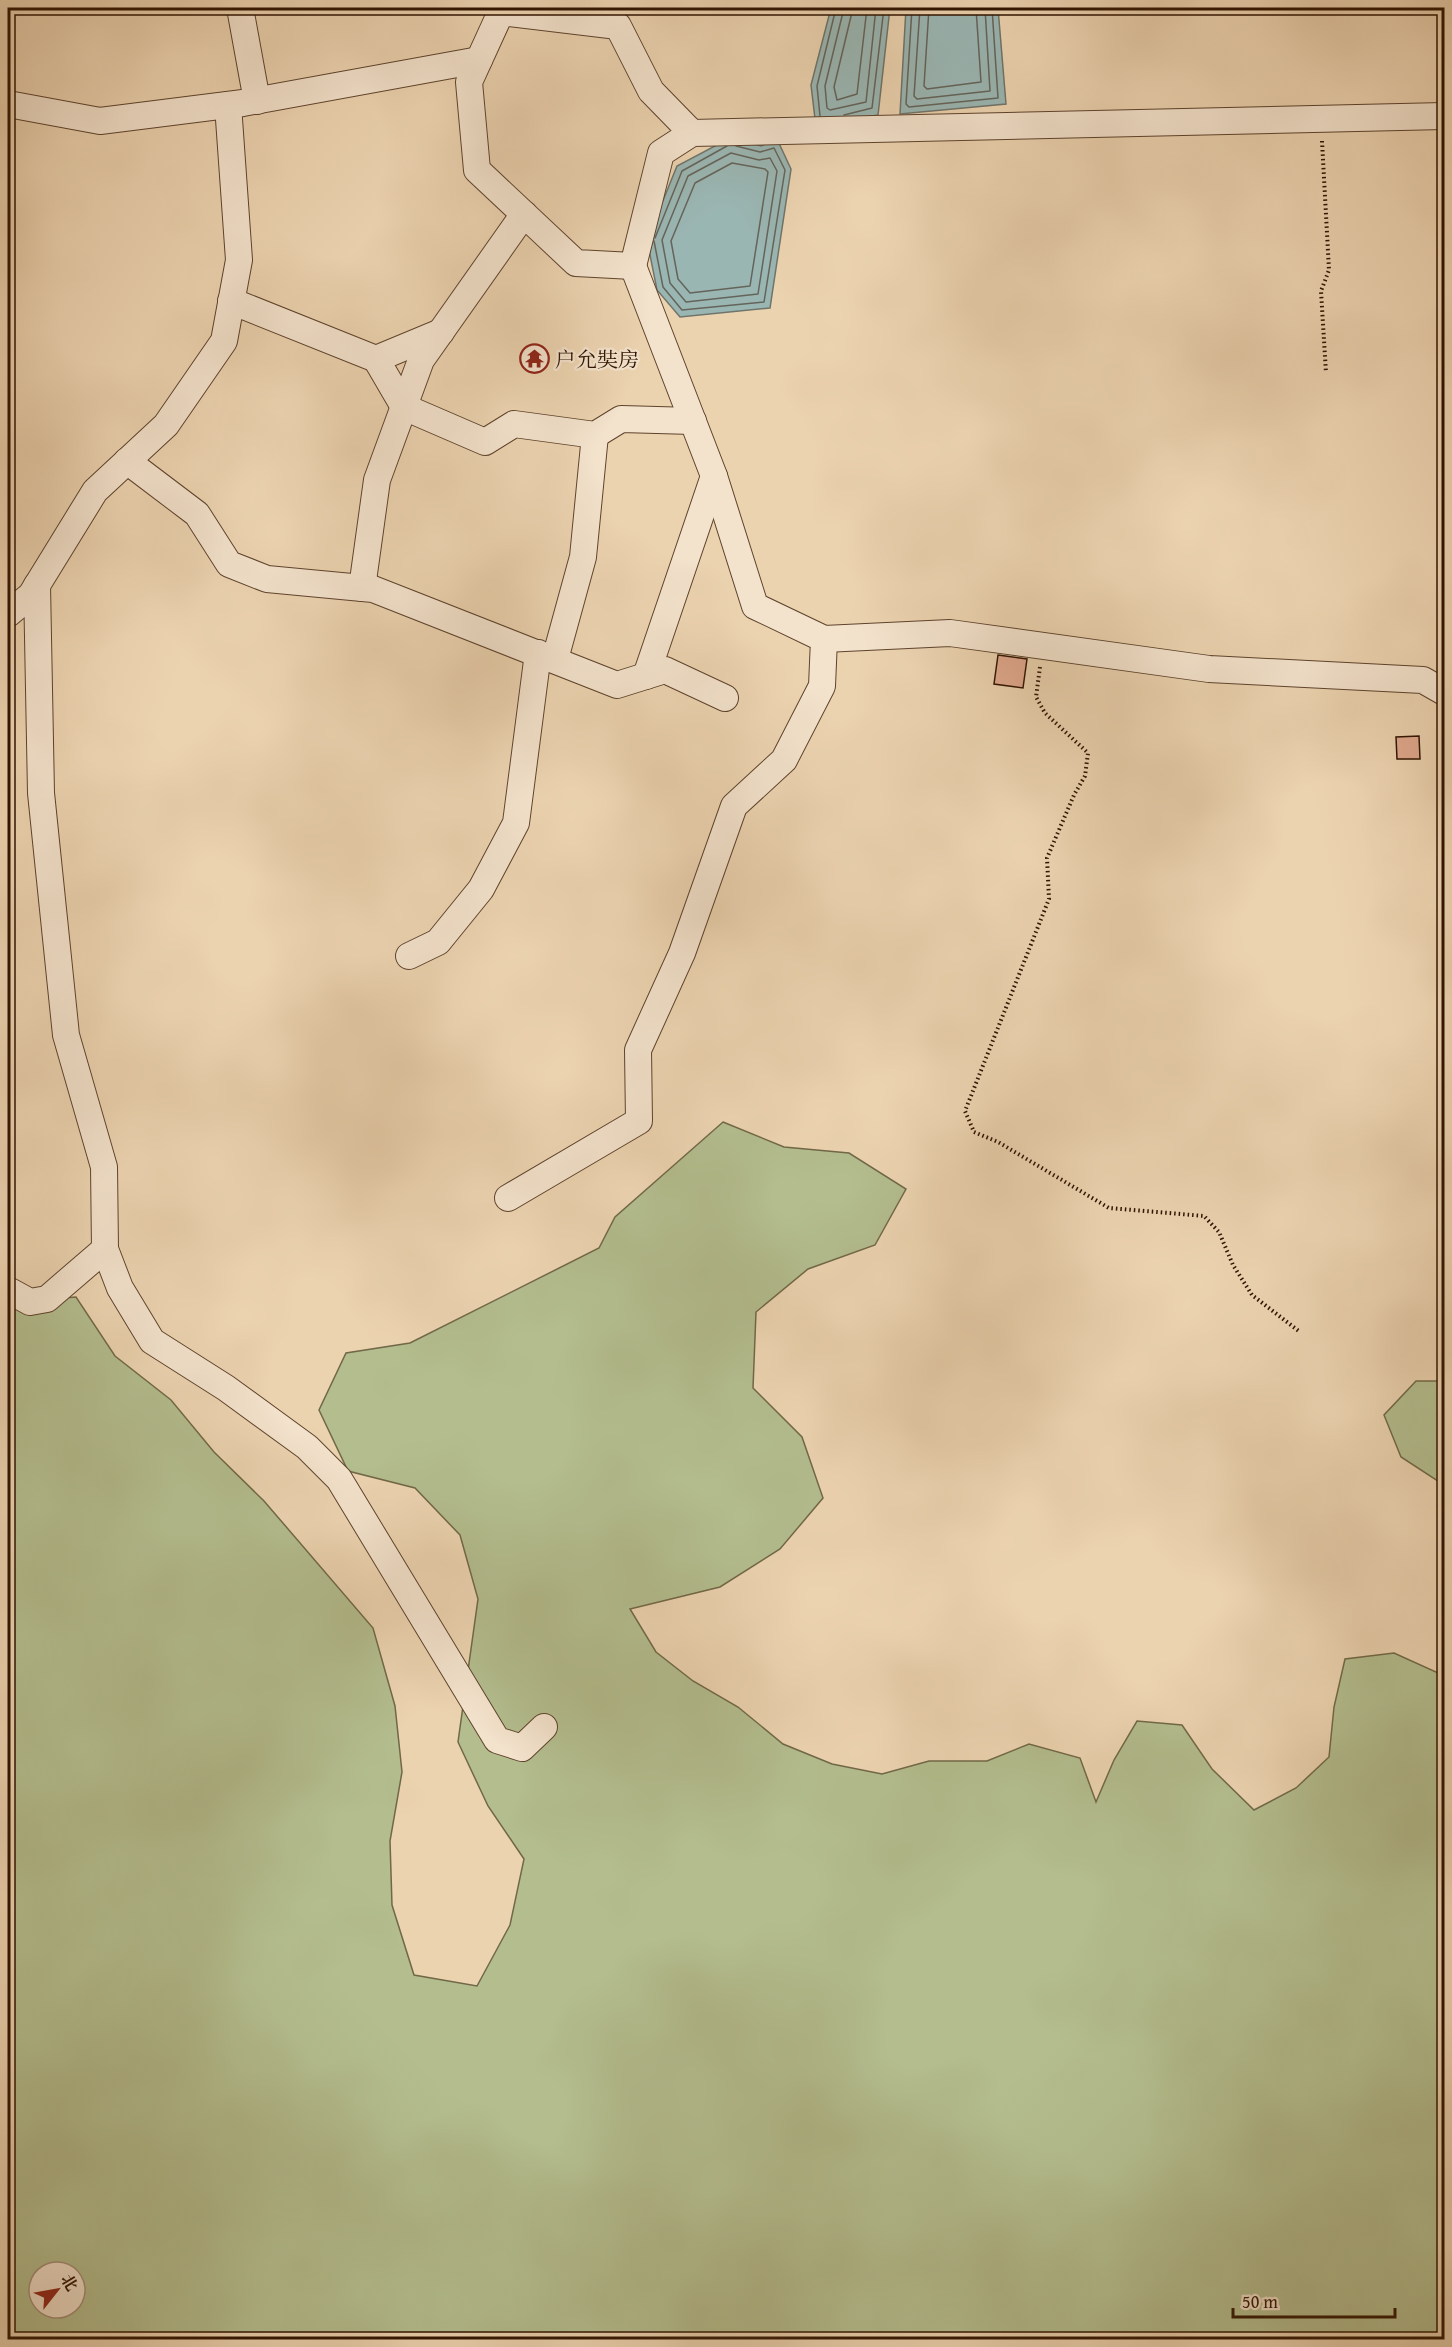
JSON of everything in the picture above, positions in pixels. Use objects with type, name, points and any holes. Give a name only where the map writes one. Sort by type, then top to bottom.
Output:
[{"type":"street","points":[[240,8],[257,101]]},
{"type":"street","points":[[633,266],[576,263],[477,170],[469,82],[502,10],[618,26],[651,91],[692,133]]},
{"type":"street","points":[[8,104],[100,121],[257,101],[479,60]]},
{"type":"street","points":[[8,614],[30,595],[95,491],[166,425],[224,341],[238,260],[228,105]]},
{"type":"street","points":[[1444,116],[692,133],[661,153],[633,266],[714,476],[756,606],[824,639],[950,633],[1209,669],[1423,680],[1444,692]]},
{"type":"street","points":[[362,588],[377,480],[421,360],[524,214]]},
{"type":"street","points":[[231,301],[376,359],[404,407],[485,442],[513,424],[595,435],[621,420],[693,421]]},
{"type":"street","points":[[376,359],[441,332]]},
{"type":"street","points":[[409,956],[438,942],[481,889],[516,823],[546,656],[583,557],[595,435]]},
{"type":"street","points":[[127,461],[197,514],[229,564],[267,579],[373,589],[617,685],[665,670],[725,698]]},
{"type":"street","points":[[646,676],[714,476]]},
{"type":"street","points":[[37,585],[41,792],[66,1035],[104,1167],[105,1249],[120,1288],[152,1341],[226,1388],[307,1447],[339,1479],[497,1740],[522,1748],[544,1727]]},
{"type":"street","points":[[508,1198],[639,1121],[638,1050],[681,953],[734,806],[784,759],[822,686],[824,639]]},
{"type":"street","points":[[8,1290],[30,1302],[47,1299],[105,1249]]},
{"type":"path","points":[[1321,119],[1329,270],[1321,291],[1326,373]]},
{"type":"path","points":[[1044,646],[1036,697],[1046,713],[1088,753],[1085,776],[1074,795],[1047,858],[1048,899],[965,1111],[974,1132],[998,1142],[1109,1208],[1204,1216],[1219,1232],[1233,1265],[1252,1295],[1300,1332]]},
{"type":"green space","points":[[723,1122],[784,1147],[849,1153],[906,1189],[875,1245],[808,1269],[756,1312],[753,1388],[802,1437],[823,1498],[780,1549],[720,1587],[630,1609],[656,1652],[693,1681],[738,1707],[783,1744],[832,1764],[882,1774],[929,1761],[987,1761],[1029,1744],[1080,1758],[1096,1802],[1114,1760],[1137,1721],[1182,1725],[1212,1769],[1254,1810],[1296,1788],[1329,1757],[1334,1707],[1345,1659],[1394,1653],[1438,1673],[1444,1671],[1444,2339],[8,2340],[8,1302],[76,1297],[115,1356],[171,1400],[214,1452],[264,1501],[373,1628],[395,1706],[402,1772],[390,1841],[392,1905],[414,1975],[477,1986],[510,1925],[524,1859],[488,1806],[458,1742],[478,1599],[460,1535],[415,1488],[348,1471],[319,1410],[346,1353],[410,1343],[599,1248],[615,1217]]},
{"type":"green space","points":[[1416,1381],[1444,1381],[1444,1489],[1438,1481],[1401,1457],[1384,1415]]},
{"type":"water","points":[[831,8],[890,8],[878,115],[816,127],[811,85]]},
{"type":"water","points":[[906,8],[998,8],[1006,104],[900,114]]},
{"type":"water","points":[[730,138],[761,146],[777,139],[791,169],[770,308],[680,317],[657,290],[647,240],[677,166]]},
{"type":"building","points":[[998,655],[1027,659],[1023,688],[994,684]]},
{"type":"building","points":[[1419,736],[1420,759],[1397,759],[1396,737]]},
{"type":"place","name":"户允奘房","points":[[534,359]]}]
